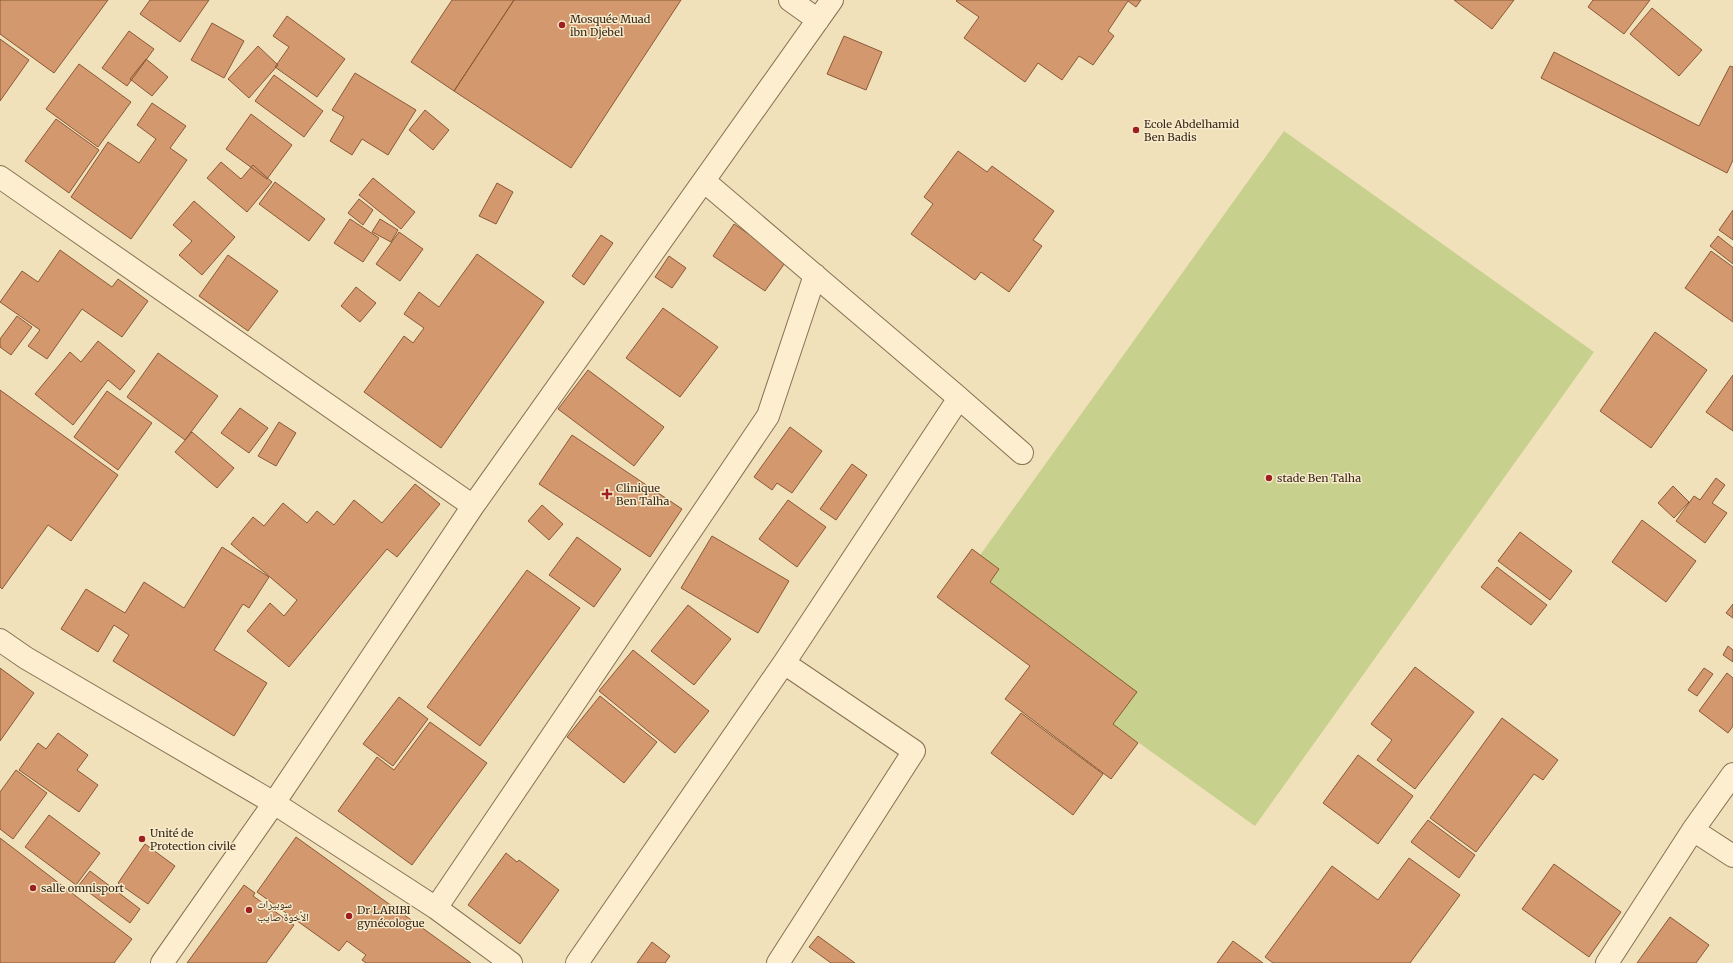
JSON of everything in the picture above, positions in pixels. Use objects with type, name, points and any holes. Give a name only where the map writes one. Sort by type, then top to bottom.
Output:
[{"type":"street","points":[[790,0],[818,20]]},
{"type":"street","points":[[162,963],[274,803],[473,506],[832,0]]},
{"type":"street","points":[[0,177],[473,506]]},
{"type":"street","points":[[704,180],[1022,453]]},
{"type":"street","points":[[436,908],[768,416],[815,275]]},
{"type":"street","points":[[577,963],[784,663],[959,398]]},
{"type":"street","points":[[0,640],[26,658],[274,803],[436,908],[510,963]]},
{"type":"street","points":[[778,963],[914,751],[784,663]]},
{"type":"street","points":[[1607,963],[1692,830],[1733,774]]},
{"type":"street","points":[[1692,830],[1733,856]]},
{"type":"green space","name":"stade Ben Talha","points":[[1284,131],[1594,352],[1255,826],[945,604]]},
{"type":"building","points":[[0,0],[108,0],[54,73],[0,34]]},
{"type":"building","points":[[150,0],[209,0],[180,42],[140,14]]},
{"type":"building","points":[[452,0],[514,0],[454,91],[411,62]]},
{"type":"building","points":[[514,0],[681,0],[571,168],[454,91]]},
{"type":"building","points":[[1141,0],[1136,7],[1128,1],[1108,31],[1114,36],[1093,65],[1079,56],[1062,80],[1038,63],[1025,82],[964,38],[979,17],[956,1]]},
{"type":"building","points":[[1454,0],[1514,0],[1492,29]]},
{"type":"building","points":[[1593,0],[1650,0],[1624,34],[1588,7]]},
{"type":"building","points":[[1652,8],[1702,50],[1679,76],[1630,34]]},
{"type":"building","points":[[287,16],[345,59],[317,97],[275,67],[289,47],[273,36]]},
{"type":"building","points":[[212,23],[244,41],[224,78],[191,60]]},
{"type":"building","points":[[129,31],[154,49],[127,86],[102,68]]},
{"type":"building","points":[[844,36],[882,52],[866,90],[827,74]]},
{"type":"building","points":[[0,39],[29,60],[0,101]]},
{"type":"building","points":[[258,46],[278,65],[249,98],[228,79]]},
{"type":"building","points":[[1554,52],[1699,126],[1730,66],[1733,67],[1733,160],[1727,173],[1541,78]]},
{"type":"building","points":[[146,59],[168,77],[152,96],[130,79]]},
{"type":"building","points":[[79,64],[131,102],[98,147],[46,109]]},
{"type":"building","points":[[355,73],[416,110],[388,155],[362,139],[352,155],[330,141],[344,117],[332,110]]},
{"type":"building","points":[[274,75],[323,111],[304,137],[255,101]]},
{"type":"building","points":[[152,103],[186,126],[170,148],[187,160],[131,239],[71,197],[108,142],[139,163],[156,139],[137,125]]},
{"type":"building","points":[[425,110],[449,130],[433,150],[409,130]]},
{"type":"building","points":[[251,114],[292,145],[267,179],[226,149]]},
{"type":"building","points":[[56,119],[99,150],[69,193],[25,161]]},
{"type":"building","points":[[958,151],[987,172],[992,166],[1054,211],[1033,240],[1042,246],[1009,292],[981,272],[975,280],[911,234],[933,204],[924,197]]},
{"type":"building","points":[[221,162],[241,179],[253,165],[272,182],[247,212],[207,178]]},
{"type":"building","points":[[373,178],[415,212],[401,229],[359,195]]},
{"type":"building","points":[[275,182],[325,219],[309,241],[259,204]]},
{"type":"building","points":[[497,183],[513,192],[496,224],[479,216]]},
{"type":"building","points":[[359,199],[373,210],[363,225],[348,213]]},
{"type":"building","points":[[194,201],[235,237],[202,275],[179,255],[192,241],[173,225]]},
{"type":"building","points":[[1733,210],[1733,240],[1719,230]]},
{"type":"building","points":[[350,219],[379,238],[363,262],[334,243]]},
{"type":"building","points":[[380,219],[398,230],[391,242],[372,232]]},
{"type":"building","points":[[734,224],[787,260],[765,291],[713,256]]},
{"type":"building","points":[[399,232],[423,249],[400,281],[376,264]]},
{"type":"building","points":[[601,235],[613,243],[584,285],[572,276]]},
{"type":"building","points":[[1718,236],[1733,248],[1733,264],[1710,246]]},
{"type":"building","points":[[60,250],[112,287],[118,279],[148,301],[122,337],[82,309],[47,359],[28,346],[40,330],[0,302],[22,271],[38,282]]},
{"type":"building","points":[[1711,251],[1733,267],[1733,322],[1685,288]]},
{"type":"building","points":[[477,254],[544,302],[441,448],[364,392],[404,336],[413,343],[424,328],[404,314],[419,292],[439,307]]},
{"type":"building","points":[[228,255],[278,291],[248,331],[199,296]]},
{"type":"building","points":[[669,256],[686,268],[672,288],[655,277]]},
{"type":"building","points":[[356,287],[376,303],[360,322],[341,306]]},
{"type":"building","points":[[663,308],[718,347],[680,397],[626,358]]},
{"type":"building","points":[[17,316],[32,327],[11,355],[0,347],[0,339]]},
{"type":"building","points":[[1655,332],[1707,370],[1651,448],[1600,411]]},
{"type":"building","points":[[98,341],[135,371],[120,390],[108,380],[73,425],[35,394],[70,352],[81,362]]},
{"type":"building","points":[[158,353],[218,396],[185,440],[127,397]]},
{"type":"building","points":[[588,370],[664,427],[634,466],[558,409]]},
{"type":"building","points":[[1733,375],[1733,431],[1706,412]]},
{"type":"building","points":[[0,390],[118,475],[71,541],[48,525],[2,589],[0,587]]},
{"type":"building","points":[[107,391],[152,423],[118,470],[74,437]]},
{"type":"building","points":[[240,408],[268,428],[249,453],[221,433]]},
{"type":"building","points":[[279,422],[296,433],[276,466],[258,456]]},
{"type":"building","points":[[790,427],[822,451],[792,493],[777,483],[772,490],[754,477]]},
{"type":"building","points":[[192,432],[234,468],[217,488],[175,452]]},
{"type":"building","name":"Clinique Ben Talha","points":[[572,435],[682,509],[650,557],[539,484]]},
{"type":"building","points":[[852,464],[867,475],[836,520],[820,509]]},
{"type":"building","points":[[1716,478],[1725,485],[1712,503],[1727,513],[1705,543],[1676,521],[1694,496],[1700,500]]},
{"type":"building","points":[[415,484],[440,504],[397,557],[387,549],[289,667],[247,631],[270,603],[284,616],[297,600],[231,544],[253,517],[264,526],[283,503],[307,523],[317,511],[334,525],[354,500],[382,523]]},
{"type":"building","points":[[1673,486],[1689,502],[1674,518],[1658,503]]},
{"type":"building","points":[[788,500],[826,527],[797,567],[759,539]]},
{"type":"building","points":[[542,505],[563,524],[549,540],[528,521]]},
{"type":"building","points":[[1642,520],[1696,561],[1666,602],[1612,562]]},
{"type":"building","points":[[1520,532],[1572,571],[1550,600],[1498,561]]},
{"type":"building","points":[[712,536],[789,581],[758,633],[681,588]]},
{"type":"building","points":[[577,537],[621,569],[594,607],[549,575]]},
{"type":"building","points":[[222,547],[269,577],[249,608],[243,604],[214,650],[267,683],[234,736],[113,661],[129,635],[114,625],[98,652],[61,629],[86,589],[125,613],[144,582],[184,608]]},
{"type":"building","points":[[972,549],[999,569],[990,582],[1137,692],[1113,724],[1138,743],[1111,779],[1005,699],[1030,666],[937,597]]},
{"type":"building","points":[[1497,567],[1547,605],[1531,625],[1481,587]]},
{"type":"building","points":[[527,570],[580,608],[480,746],[427,707]]},
{"type":"building","points":[[1733,604],[1733,618],[1726,613]]},
{"type":"building","points":[[688,605],[731,639],[694,685],[651,651]]},
{"type":"building","points":[[1728,646],[1733,650],[1733,662],[1723,655]]},
{"type":"building","points":[[633,650],[709,711],[675,753],[599,691]]},
{"type":"building","points":[[1415,667],[1474,712],[1415,789],[1377,760],[1392,740],[1371,724]]},
{"type":"building","points":[[0,668],[34,693],[0,741]]},
{"type":"building","points":[[1704,668],[1713,674],[1697,696],[1688,690]]},
{"type":"building","points":[[1727,673],[1733,678],[1733,726],[1728,733],[1699,711]]},
{"type":"building","points":[[600,696],[657,742],[624,783],[567,737]]},
{"type":"building","points":[[399,697],[428,719],[393,766],[363,744]]},
{"type":"building","points":[[1021,713],[1103,774],[1073,815],[991,753]]},
{"type":"building","points":[[1502,718],[1558,760],[1543,780],[1534,774],[1476,852],[1430,818]]},
{"type":"building","points":[[430,722],[487,763],[412,865],[338,811],[377,757],[394,770]]},
{"type":"building","points":[[58,733],[88,755],[77,770],[98,785],[79,812],[19,770],[38,743],[46,749]]},
{"type":"building","points":[[1358,755],[1413,796],[1378,844],[1323,803]]},
{"type":"building","points":[[16,770],[47,793],[13,839],[0,829],[0,792]]},
{"type":"building","points":[[49,815],[100,853],[76,885],[25,847]]},
{"type":"building","points":[[1428,820],[1475,855],[1459,878],[1411,842]]},
{"type":"building","name":"Dr LARIBI gynécologue","points":[[296,837],[471,963],[366,963],[362,960],[366,955],[347,941],[339,951],[257,892]]},
{"type":"building","name":"salle omnisport","points":[[0,838],[132,939],[114,963],[0,963]]},
{"type":"building","points":[[145,844],[175,866],[148,904],[118,883]]},
{"type":"building","points":[[506,853],[517,862],[519,860],[559,890],[520,944],[468,905]]},
{"type":"building","points":[[1409,858],[1460,895],[1410,963],[1273,963],[1265,957],[1332,866],[1378,900]]},
{"type":"building","points":[[1554,864],[1621,912],[1589,957],[1522,909]]},
{"type":"building","points":[[90,871],[140,909],[130,923],[79,885]]},
{"type":"building","name":"سوبيرات الأخوة صايب","points":[[244,885],[255,893],[253,896],[294,925],[266,963],[187,963]]},
{"type":"building","points":[[1670,917],[1709,945],[1696,963],[1637,963]]},
{"type":"building","points":[[818,936],[855,963],[831,963],[809,947]]},
{"type":"building","points":[[1233,941],[1263,963],[1217,963]]},
{"type":"building","points":[[652,942],[670,956],[665,963],[637,963]]},
{"type":"place","name":"Mosquée Muad ibn Djebel","points":[[562,25]]},
{"type":"place","name":"Ecole Abdelhamid Ben Badis","points":[[1136,130]]},
{"type":"place","name":"stade Ben Talha","points":[[1269,478]]},
{"type":"place","name":"Clinique Ben Talha","points":[[607,494]]},
{"type":"place","name":"Unité de Protection civile","points":[[142,839]]},
{"type":"place","name":"salle omnisport","points":[[33,888]]},
{"type":"place","name":"سوبيرات الأخوة صايب","points":[[249,910]]},
{"type":"place","name":"Dr LARIBI gynécologue","points":[[349,916]]}]
